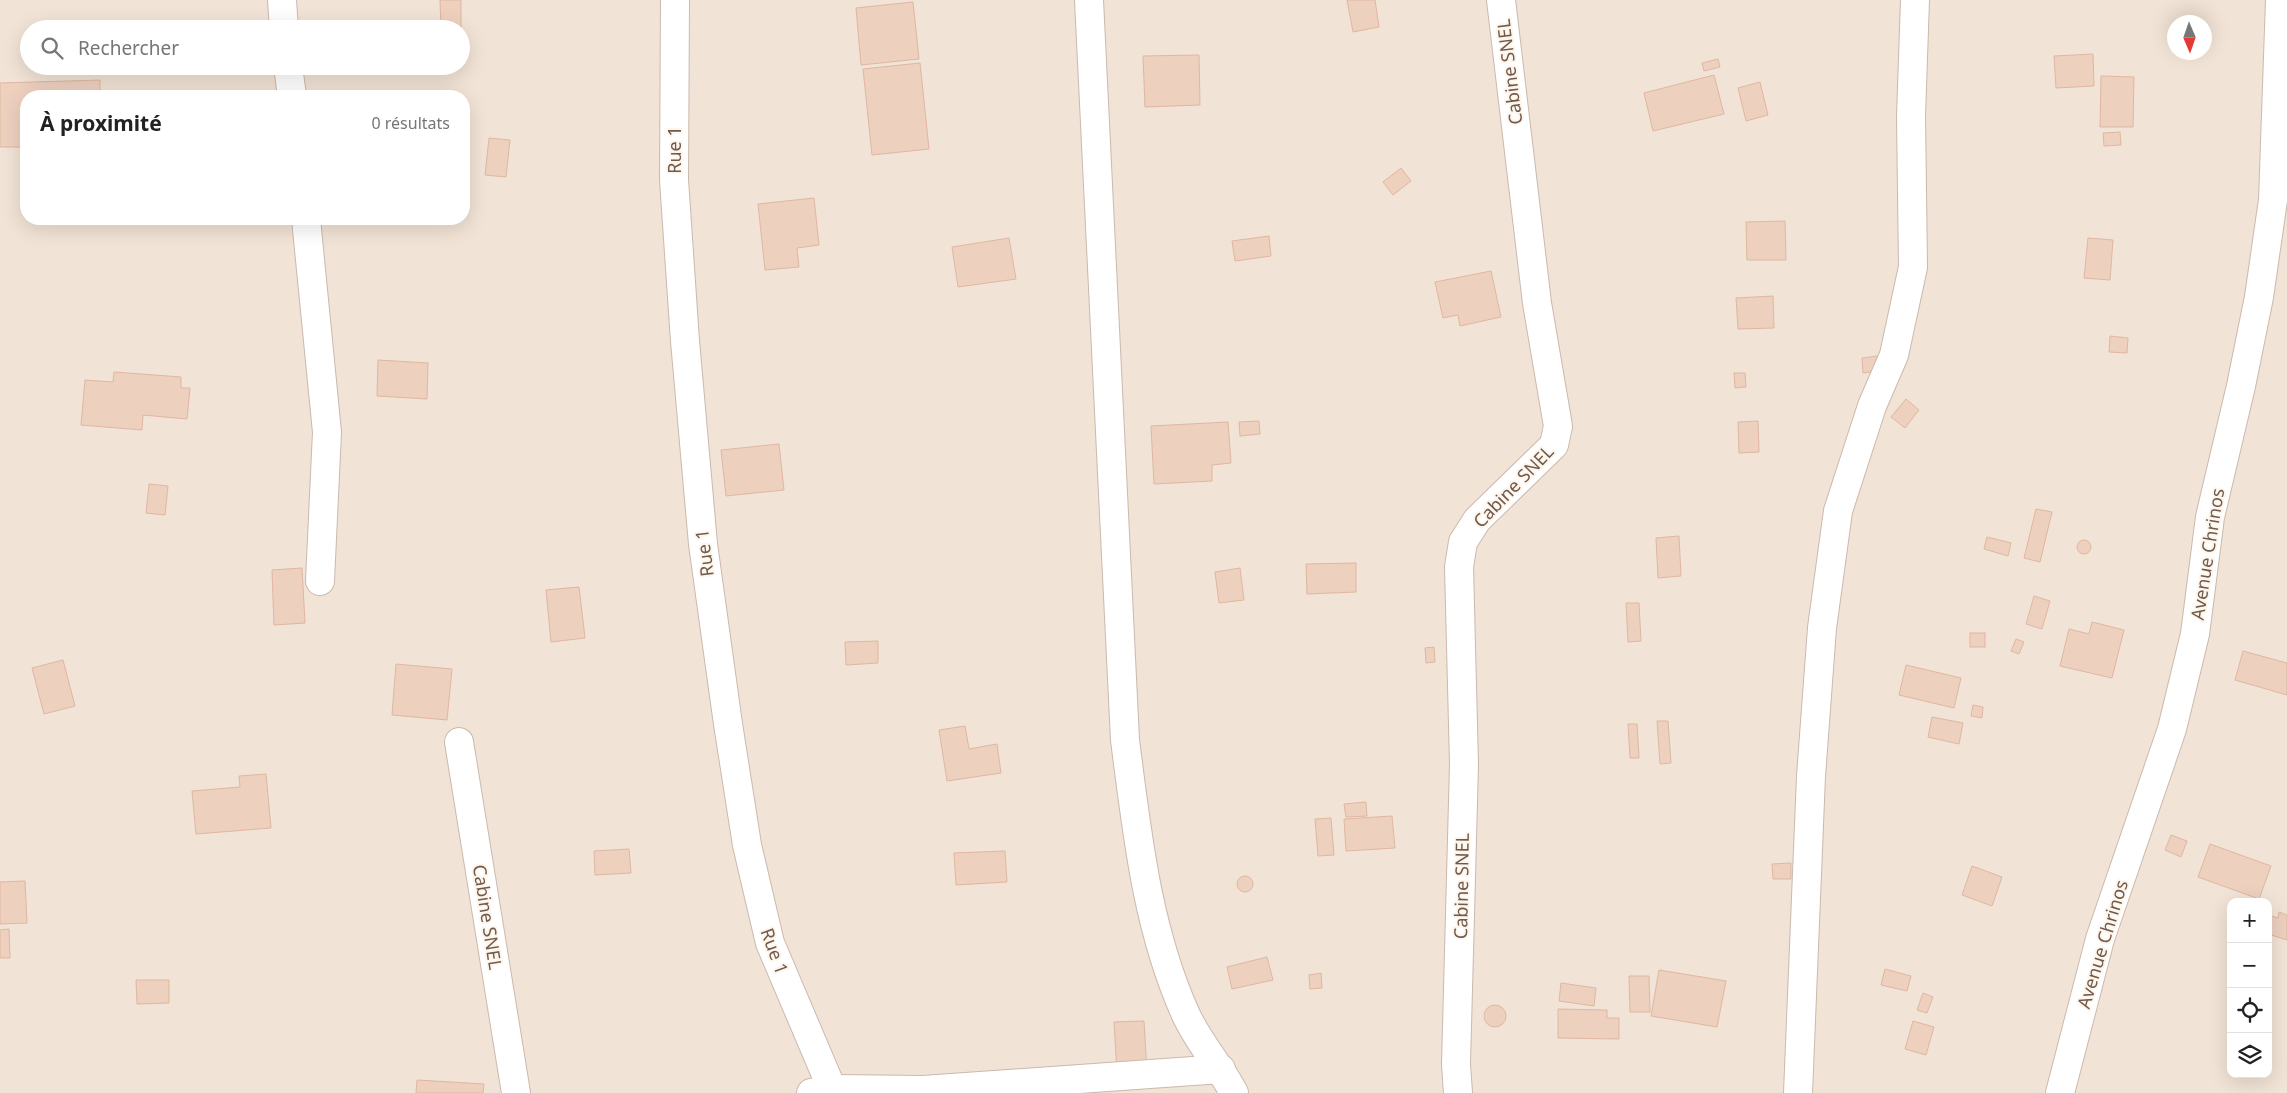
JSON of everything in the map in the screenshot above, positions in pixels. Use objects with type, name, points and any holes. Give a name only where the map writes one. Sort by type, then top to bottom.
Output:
[{"type":"street","points":[[282,0],[283,20]]},
{"type":"street","name":"Rue 1","points":[[675,0],[674,180],[685,341],[703,544],[747,845],[770,943],[822,1091]]},
{"type":"street","points":[[1089,0],[1127,749],[1140,850],[1156,926],[1170,974],[1186,1016],[1221,1069],[1234,1093]]},
{"type":"street","name":"Cabine SNEL","points":[[1458,1093],[1456,1064],[1464,764],[1459,567],[1463,542],[1477,520],[1554,445],[1558,426],[1537,303],[1501,0]]},
{"type":"street","points":[[1798,1093],[1812,776],[1822,628],[1838,511],[1872,406],[1894,355],[1913,267],[1911,116],[1915,0]]},
{"type":"street","name":"Avenue Chrinos","points":[[2060,1093],[2100,939],[2172,729],[2195,634],[2210,517],[2255,315],[2273,200],[2280,0]]},
{"type":"street","points":[[289,75],[291,90]]},
{"type":"street","points":[[307,225],[327,432],[320,581]]},
{"type":"street","name":"Cabine SNEL","points":[[459,742],[516,1093]]},
{"type":"street","points":[[822,1091],[923,1092],[1221,1069]]},
{"type":"shaded area","points":[[0,0],[2287,0],[2287,1093],[0,1093]]},
{"type":"building","points":[[440,0],[461,0],[461,20],[441,20]]},
{"type":"building","points":[[1347,0],[1375,0],[1379,27],[1353,32]]},
{"type":"building","points":[[913,2],[919,59],[861,65],[856,8]]},
{"type":"building","points":[[2093,54],[2094,86],[2056,88],[2054,56]]},
{"type":"building","points":[[1199,55],[1200,105],[1145,107],[1143,56]]},
{"type":"building","points":[[1718,59],[1720,67],[1704,71],[1702,63]]},
{"type":"building","points":[[920,63],[929,149],[872,155],[863,69]]},
{"type":"building","points":[[1714,75],[1724,114],[1653,131],[1644,93]]},
{"type":"building","points":[[2101,76],[2134,77],[2133,127],[2100,127]]},
{"type":"building","points":[[100,80],[100,90],[20,90],[20,147],[0,147],[0,83]]},
{"type":"building","points":[[1760,82],[1768,115],[1746,121],[1738,88]]},
{"type":"building","points":[[2120,132],[2121,145],[2104,146],[2103,133]]},
{"type":"building","points":[[489,138],[510,140],[506,177],[485,175]]},
{"type":"building","points":[[1401,168],[1411,181],[1393,195],[1383,182]]},
{"type":"building","points":[[814,198],[819,245],[797,248],[799,267],[765,270],[758,204]]},
{"type":"building","points":[[1785,221],[1786,260],[1747,260],[1746,222]]},
{"type":"building","points":[[1269,236],[1271,256],[1235,261],[1232,241]]},
{"type":"building","points":[[1009,238],[1016,279],[958,287],[952,247]]},
{"type":"building","points":[[2088,238],[2113,240],[2110,280],[2084,278]]},
{"type":"building","points":[[1491,271],[1501,317],[1460,326],[1458,315],[1443,318],[1435,282]]},
{"type":"building","points":[[1773,296],[1774,328],[1738,329],[1736,298]]},
{"type":"building","points":[[2110,336],[2128,338],[2127,353],[2109,352]]},
{"type":"building","points":[[1878,356],[1879,371],[1863,373],[1862,358]]},
{"type":"building","points":[[378,360],[428,363],[427,399],[377,396]]},
{"type":"building","points":[[114,372],[181,377],[181,388],[190,388],[187,419],[143,415],[142,430],[81,425],[85,380],[113,382]]},
{"type":"building","points":[[1734,373],[1745,373],[1746,387],[1735,388]]},
{"type":"building","points":[[1906,399],[1919,410],[1905,428],[1891,417]]},
{"type":"building","points":[[1259,421],[1260,434],[1240,436],[1239,422]]},
{"type":"building","points":[[1758,421],[1759,452],[1739,453],[1738,422]]},
{"type":"building","points":[[1228,422],[1231,463],[1212,465],[1212,481],[1154,484],[1151,426]]},
{"type":"building","points":[[779,444],[784,490],[726,496],[721,450]]},
{"type":"building","points":[[149,484],[168,486],[165,515],[146,513]]},
{"type":"building","points":[[2036,509],[2052,512],[2040,562],[2024,558]]},
{"type":"building","points":[[1679,536],[1681,576],[1658,578],[1656,538]]},
{"type":"building","points":[[1987,537],[2011,543],[2008,556],[1984,549]]},
{"type":"building","points":[[2081,540],[2087,540],[2091,547],[2087,554],[2081,554],[2077,550],[2077,544]]},
{"type":"building","points":[[1356,563],[1356,592],[1307,594],[1306,564]]},
{"type":"building","points":[[302,568],[305,623],[274,625],[272,570]]},
{"type":"building","points":[[1240,568],[1244,600],[1219,603],[1215,572]]},
{"type":"building","points":[[579,587],[585,638],[551,642],[546,590]]},
{"type":"building","points":[[2034,596],[2050,601],[2042,629],[2026,624]]},
{"type":"building","points":[[1626,603],[1639,603],[1641,641],[1628,642]]},
{"type":"building","points":[[2092,622],[2124,630],[2112,678],[2060,666],[2069,629],[2089,634]]},
{"type":"building","points":[[1970,633],[1985,633],[1985,647],[1970,647]]},
{"type":"building","points":[[2016,639],[2024,642],[2019,654],[2011,651]]},
{"type":"building","points":[[878,641],[878,663],[846,665],[845,642]]},
{"type":"building","points":[[1434,647],[1435,662],[1426,663],[1425,648]]},
{"type":"building","points":[[2243,651],[2287,663],[2287,695],[2235,680]]},
{"type":"building","points":[[63,660],[75,706],[44,714],[32,668]]},
{"type":"building","points":[[396,664],[452,669],[447,720],[392,715]]},
{"type":"building","points":[[1906,665],[1961,678],[1954,708],[1899,695]]},
{"type":"building","points":[[1973,705],[1983,707],[1982,718],[1971,716]]},
{"type":"building","points":[[1932,717],[1963,723],[1959,744],[1928,737]]},
{"type":"building","points":[[1657,721],[1668,721],[1671,763],[1660,764]]},
{"type":"building","points":[[1628,724],[1637,724],[1639,758],[1630,758]]},
{"type":"building","points":[[965,726],[969,749],[997,744],[1001,773],[947,781],[939,730]]},
{"type":"building","points":[[266,774],[271,828],[196,834],[192,791],[240,787],[239,776]]},
{"type":"building","points":[[1366,802],[1367,816],[1346,817],[1344,804]]},
{"type":"building","points":[[1392,816],[1395,848],[1346,851],[1344,819]]},
{"type":"building","points":[[1331,818],[1334,855],[1318,856],[1315,819]]},
{"type":"building","points":[[2171,835],[2187,841],[2181,857],[2165,850]]},
{"type":"building","points":[[2210,844],[2271,866],[2259,898],[2198,877]]},
{"type":"building","points":[[629,849],[631,873],[595,875],[594,851]]},
{"type":"building","points":[[1005,851],[1007,882],[956,885],[954,853]]},
{"type":"building","points":[[1791,863],[1791,879],[1773,879],[1772,864]]},
{"type":"building","points":[[1972,866],[2002,877],[1992,906],[1962,895]]},
{"type":"building","points":[[1242,876],[1248,876],[1253,881],[1251,890],[1242,892],[1237,887],[1237,881]]},
{"type":"building","points":[[25,881],[27,923],[0,924],[0,882]]},
{"type":"building","points":[[2279,912],[2287,915],[2287,940],[2272,935],[2272,916],[2278,918]]},
{"type":"building","points":[[9,929],[10,958],[0,958],[0,930]]},
{"type":"building","points":[[1267,957],[1273,980],[1232,989],[1227,967]]},
{"type":"building","points":[[1885,969],[1911,976],[1907,991],[1881,985]]},
{"type":"building","points":[[1659,970],[1726,981],[1717,1027],[1651,1016]]},
{"type":"building","points":[[1321,973],[1322,988],[1310,989],[1309,975]]},
{"type":"building","points":[[1629,976],[1649,976],[1650,1012],[1630,1012]]},
{"type":"building","points":[[136,980],[169,980],[169,1003],[137,1004]]},
{"type":"building","points":[[1561,983],[1596,988],[1594,1006],[1559,1001]]},
{"type":"building","points":[[1923,993],[1933,997],[1927,1013],[1917,1010]]},
{"type":"building","points":[[1495,1005],[1503,1008],[1506,1016],[1503,1024],[1495,1027],[1487,1024],[1484,1016],[1487,1008]]},
{"type":"building","points":[[1558,1009],[1607,1010],[1607,1018],[1619,1018],[1619,1039],[1558,1038]]},
{"type":"building","points":[[1144,1021],[1147,1072],[1117,1073],[1114,1022]]},
{"type":"building","points":[[1913,1021],[1934,1027],[1926,1055],[1905,1049]]},
{"type":"building","points":[[417,1080],[484,1084],[483,1093],[416,1093]]}]
